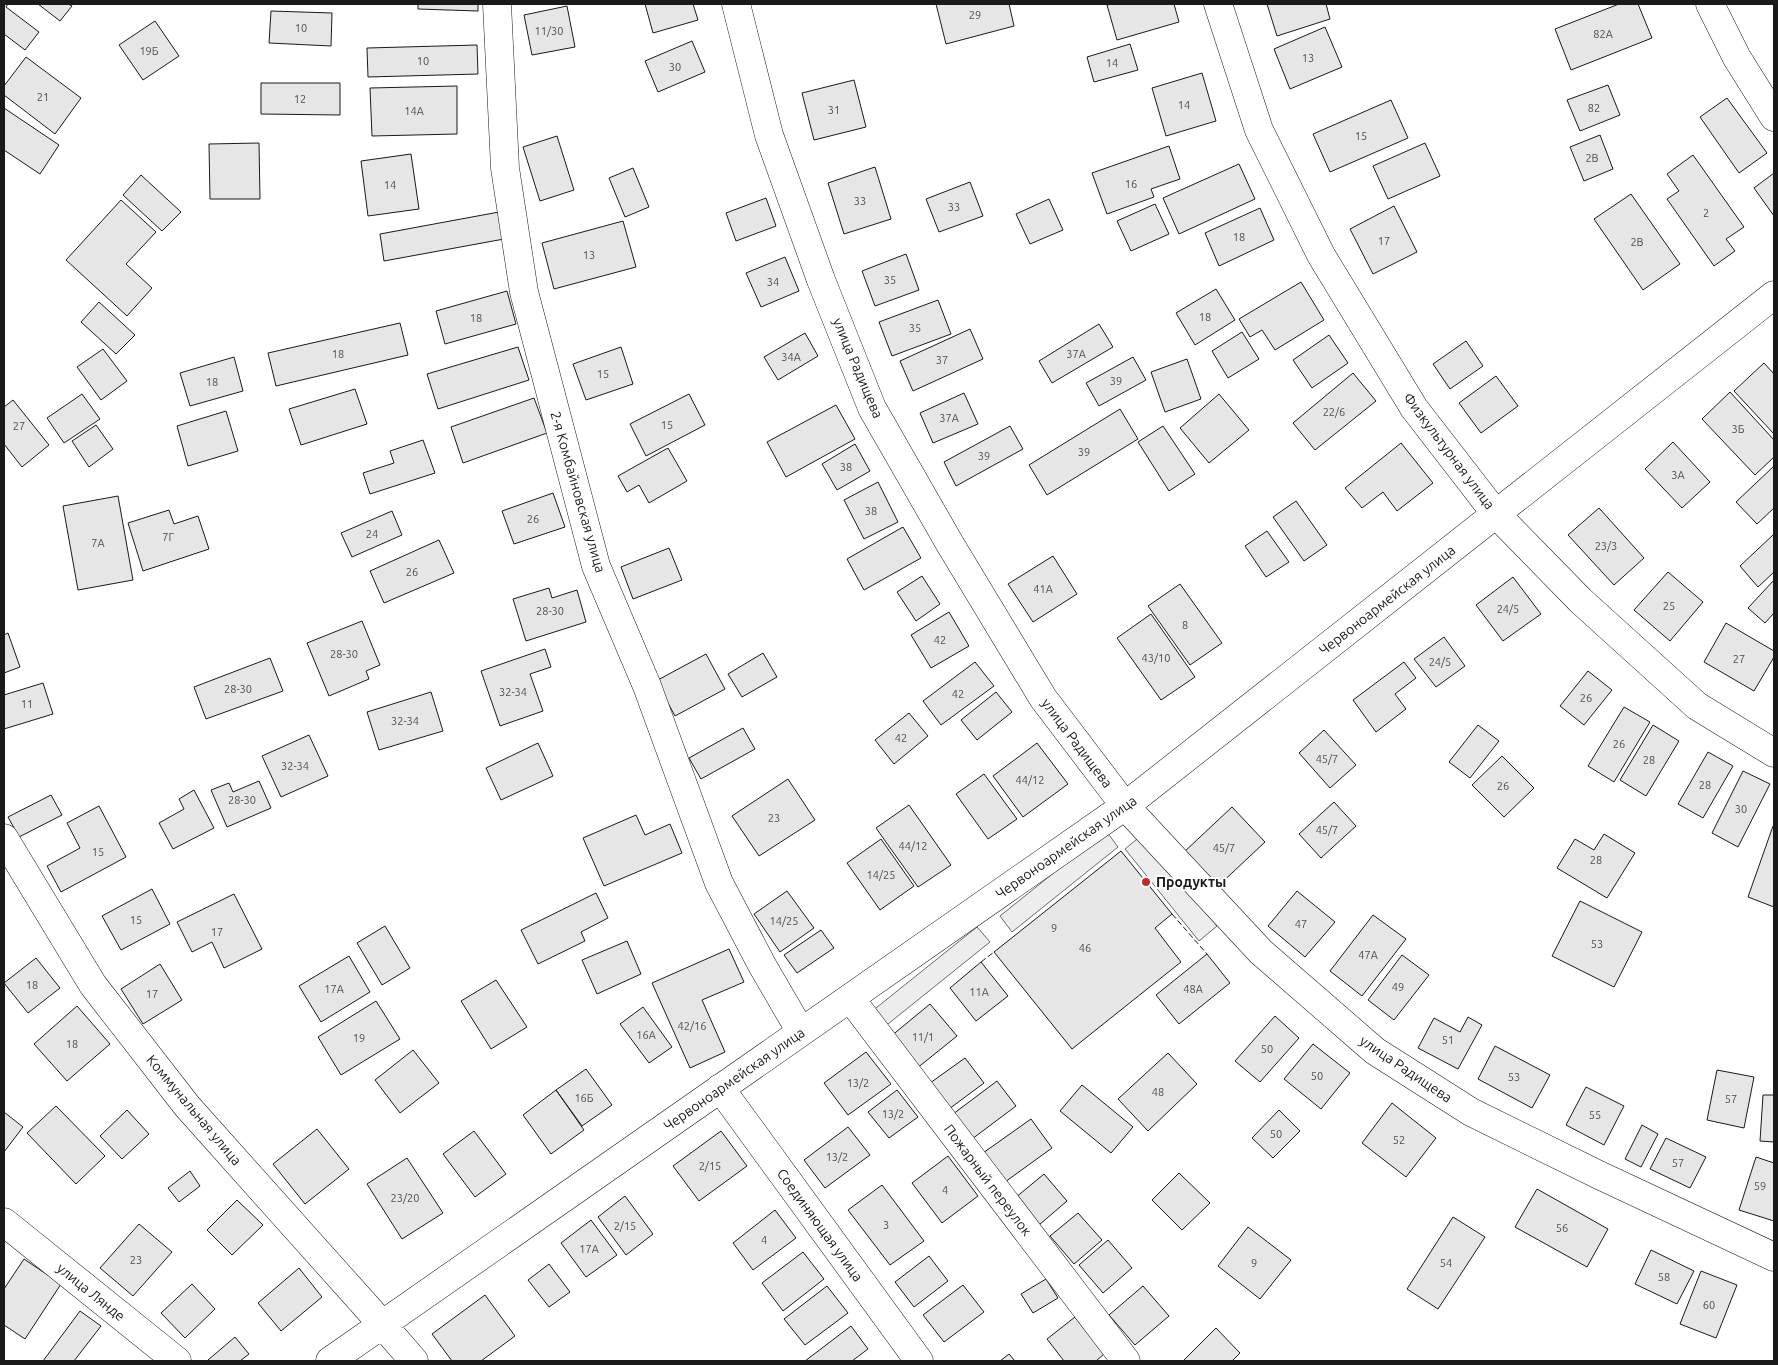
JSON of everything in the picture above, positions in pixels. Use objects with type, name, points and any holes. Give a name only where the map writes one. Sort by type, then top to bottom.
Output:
[{"type":"street","name":"2-я Комбайновская улица","points":[[497,4],[505,168],[524,292],[596,566],[647,686],[719,883],[801,1032]]},
{"type":"street","name":"улица Радищева","points":[[736,4],[769,134],[821,280],[872,408],[950,544],[1043,698],[1125,806],[1261,952],[1374,1051],[1471,1112],[1599,1176],[1774,1257]]},
{"type":"street","name":"Физкультурная улица","points":[[1218,4],[1259,130],[1321,255],[1414,408],[1496,514],[1582,601],[1697,706],[1774,753]]},
{"type":"street","points":[[1710,4],[1737,58],[1774,118]]},
{"type":"street","name":"Червоноармейская улица","points":[[330,1361],[1125,806],[1774,296]]},
{"type":"street","name":"Коммунальная улица","points":[[4,838],[93,984],[188,1106],[414,1361]]},
{"type":"street","name":"Пожарный переулок","points":[[850,998],[1126,1361]]},
{"type":"street","name":"Соединяющая улица","points":[[720,1088],[920,1361]]},
{"type":"street","name":"улица Лянде","points":[[4,1222],[177,1361]]},
{"type":"shaded area","points":[[1106,831],[1118,847],[1012,932],[1000,916]]},
{"type":"shaded area","points":[[1143,834],[1217,926],[1199,941],[1125,849]]},
{"type":"shaded area","points":[[977,927],[990,942],[883,1028],[871,1012]]},
{"type":"building","points":[[4,4],[8,4],[6,7],[39,32],[25,50],[4,34]]},
{"type":"building","points":[[38,4],[68,4],[72,6],[60,21]]},
{"type":"building","points":[[418,4],[478,4],[478,11],[418,9]]},
{"type":"building","points":[[645,4],[693,4],[698,20],[653,33]]},
{"type":"building","points":[[936,4],[1009,4],[1014,26],[946,44]]},
{"type":"building","points":[[1174,4],[1179,22],[1117,40],[1107,5]]},
{"type":"building","points":[[1267,4],[1326,4],[1330,19],[1277,36]]},
{"type":"building","points":[[1619,4],[1638,4],[1652,38],[1571,70],[1555,29]]},
{"type":"building","points":[[567,6],[575,47],[532,55],[524,15]]},
{"type":"building","points":[[271,11],[332,13],[331,46],[269,43]]},
{"type":"building","points":[[155,21],[179,56],[143,80],[119,45]]},
{"type":"building","points":[[1325,27],[1342,67],[1290,89],[1274,49]]},
{"type":"building","points":[[692,41],[705,72],[658,92],[645,61]]},
{"type":"building","points":[[1130,44],[1138,70],[1094,82],[1087,57]]},
{"type":"building","points":[[477,45],[478,74],[368,77],[367,48]]},
{"type":"building","points":[[26,57],[81,98],[55,134],[4,95],[4,86]]},
{"type":"building","points":[[1202,73],[1216,121],[1166,136],[1152,88]]},
{"type":"building","points":[[854,80],[866,127],[814,140],[802,93]]},
{"type":"building","points":[[261,83],[340,83],[340,115],[261,114]]},
{"type":"building","points":[[1608,85],[1620,115],[1580,131],[1567,100]]},
{"type":"building","points":[[457,86],[457,134],[372,136],[370,88]]},
{"type":"building","points":[[1727,98],[1767,153],[1739,173],[1700,117]]},
{"type":"building","points":[[1391,100],[1408,138],[1330,172],[1313,134]]},
{"type":"building","points":[[4,108],[59,145],[40,174],[4,150]]},
{"type":"building","points":[[1600,135],[1613,169],[1584,181],[1570,147]]},
{"type":"building","points":[[557,136],[574,190],[540,201],[523,147]]},
{"type":"building","points":[[259,143],[260,199],[210,199],[209,144]]},
{"type":"building","points":[[1425,143],[1440,176],[1388,199],[1373,166]]},
{"type":"building","points":[[1169,146],[1180,179],[1151,189],[1154,197],[1107,214],[1092,173]]},
{"type":"building","points":[[411,154],[419,209],[368,216],[361,161]]},
{"type":"building","points":[[1693,155],[1744,227],[1726,239],[1735,251],[1714,266],[1667,199],[1679,191],[1667,174]]},
{"type":"building","points":[[1239,164],[1255,199],[1179,234],[1163,198]]},
{"type":"building","points":[[875,167],[891,219],[844,234],[828,183]]},
{"type":"building","points":[[633,168],[649,207],[625,217],[609,178]]},
{"type":"building","points":[[1774,173],[1774,216],[1754,188]]},
{"type":"building","points":[[141,175],[181,212],[162,231],[123,195]]},
{"type":"building","points":[[970,182],[983,216],[939,232],[926,199]]},
{"type":"building","points":[[1631,194],[1680,264],[1643,290],[1594,219]]},
{"type":"building","points":[[766,198],[776,226],[736,241],[726,213]]},
{"type":"building","points":[[1049,199],[1063,230],[1030,244],[1016,214]]},
{"type":"building","points":[[121,200],[156,232],[126,264],[152,288],[127,316],[66,260]]},
{"type":"building","points":[[1155,204],[1169,234],[1131,251],[1117,221]]},
{"type":"building","points":[[1394,206],[1417,252],[1373,274],[1350,229]]},
{"type":"building","points":[[1260,208],[1274,240],[1219,266],[1205,233]]},
{"type":"building","points":[[499,212],[504,239],[384,261],[380,234]]},
{"type":"building","points":[[623,221],[636,267],[554,289],[542,243]]},
{"type":"building","points":[[906,254],[919,290],[875,306],[862,271]]},
{"type":"building","points":[[785,257],[799,291],[761,307],[746,273]]},
{"type":"building","points":[[1301,282],[1324,320],[1275,350],[1262,330],[1250,337],[1239,319]]},
{"type":"building","points":[[1216,289],[1235,320],[1195,345],[1176,313]]},
{"type":"building","points":[[507,291],[516,324],[445,344],[436,311]]},
{"type":"building","points":[[938,300],[951,334],[892,356],[879,322]]},
{"type":"building","points":[[99,302],[135,335],[116,354],[81,322]]},
{"type":"building","points":[[400,323],[408,355],[276,386],[268,353]]},
{"type":"building","points":[[1099,324],[1113,347],[1052,383],[1039,361]]},
{"type":"building","points":[[970,329],[983,359],[913,391],[900,361]]},
{"type":"building","points":[[1242,332],[1259,359],[1228,378],[1212,351]]},
{"type":"building","points":[[805,333],[818,356],[778,380],[764,357]]},
{"type":"building","points":[[1329,335],[1348,363],[1312,388],[1293,360]]},
{"type":"building","points":[[1466,341],[1483,366],[1450,389],[1433,364]]},
{"type":"building","points":[[518,347],[529,380],[438,409],[427,374]]},
{"type":"building","points":[[621,347],[633,384],[586,400],[573,364]]},
{"type":"building","points":[[103,349],[127,381],[101,400],[77,367]]},
{"type":"building","points":[[234,357],[243,391],[190,406],[180,373]]},
{"type":"building","points":[[1133,357],[1146,380],[1099,406],[1086,383]]},
{"type":"building","points":[[1187,359],[1201,399],[1165,412],[1151,372]]},
{"type":"building","points":[[1764,363],[1774,374],[1774,434],[1734,391]]},
{"type":"building","points":[[1353,373],[1376,401],[1315,450],[1293,423]]},
{"type":"building","points":[[1496,376],[1518,406],[1481,433],[1459,403]]},
{"type":"building","points":[[355,389],[367,424],[301,445],[289,409]]},
{"type":"building","points":[[1730,392],[1774,440],[1774,457],[1755,475],[1702,419]]},
{"type":"building","points":[[964,393],[978,424],[933,443],[920,413]]},
{"type":"building","points":[[82,394],[100,419],[64,443],[47,418]]},
{"type":"building","points":[[689,394],[705,425],[646,456],[630,424]]},
{"type":"building","points":[[1219,394],[1249,430],[1209,463],[1180,428]]},
{"type":"building","points":[[534,398],[547,433],[463,463],[451,427]]},
{"type":"building","points":[[13,400],[49,445],[22,467],[4,444],[4,407]]},
{"type":"building","points":[[836,405],[855,439],[786,477],[767,442]]},
{"type":"building","points":[[1120,409],[1138,439],[1047,495],[1029,465]]},
{"type":"building","points":[[226,411],[238,451],[188,466],[177,426]]},
{"type":"building","points":[[96,425],[113,449],[89,467],[72,441]]},
{"type":"building","points":[[1010,426],[1023,449],[956,486],[944,462]]},
{"type":"building","points":[[1163,426],[1195,474],[1169,491],[1138,442]]},
{"type":"building","points":[[423,440],[435,473],[370,494],[363,473],[394,463],[390,451]]},
{"type":"building","points":[[1673,442],[1710,482],[1682,508],[1645,469]]},
{"type":"building","points":[[1401,443],[1433,483],[1397,511],[1383,492],[1362,508],[1345,488]]},
{"type":"building","points":[[855,444],[870,471],[837,490],[822,464]]},
{"type":"building","points":[[668,448],[687,481],[649,503],[639,485],[627,492],[618,476]]},
{"type":"building","points":[[1774,466],[1774,508],[1757,524],[1736,502]]},
{"type":"building","points":[[878,482],[898,522],[864,539],[844,500]]},
{"type":"building","points":[[553,493],[565,527],[514,544],[502,511]]},
{"type":"building","points":[[118,496],[133,580],[78,590],[63,506]]},
{"type":"building","points":[[1296,501],[1327,545],[1304,561],[1273,517]]},
{"type":"building","points":[[1599,508],[1644,558],[1614,585],[1568,535]]},
{"type":"building","points":[[169,510],[174,524],[198,516],[209,549],[143,571],[128,523]]},
{"type":"building","points":[[392,511],[402,535],[352,557],[341,533]]},
{"type":"building","points":[[903,527],[921,558],[864,590],[847,559]]},
{"type":"building","points":[[1267,531],[1289,562],[1266,577],[1245,546]]},
{"type":"building","points":[[1774,534],[1774,572],[1758,587],[1740,566]]},
{"type":"building","points":[[439,540],[454,573],[384,603],[370,571]]},
{"type":"building","points":[[669,548],[682,580],[633,599],[621,567]]},
{"type":"building","points":[[1053,556],[1077,594],[1033,622],[1008,584]]},
{"type":"building","points":[[1668,572],[1703,602],[1670,641],[1634,610]]},
{"type":"building","points":[[922,576],[940,604],[916,621],[897,592]]},
{"type":"building","points":[[1513,577],[1541,614],[1503,641],[1476,605]]},
{"type":"building","points":[[1774,580],[1774,613],[1765,623],[1748,608]]},
{"type":"building","points":[[1180,584],[1222,643],[1190,665],[1148,606]]},
{"type":"building","points":[[549,588],[552,598],[577,590],[586,622],[526,641],[513,599]]},
{"type":"building","points":[[949,612],[969,646],[931,668],[911,635]]},
{"type":"building","points":[[1151,614],[1195,677],[1161,700],[1117,638]]},
{"type":"building","points":[[362,621],[380,665],[366,671],[369,679],[329,696],[307,643]]},
{"type":"building","points":[[1726,623],[1774,651],[1774,657],[1754,691],[1704,662]]},
{"type":"building","points":[[8,633],[20,667],[4,673],[4,635]]},
{"type":"building","points":[[1444,637],[1465,666],[1436,687],[1414,659]]},
{"type":"building","points":[[545,649],[551,667],[530,674],[543,711],[500,726],[481,671]]},
{"type":"building","points":[[763,653],[777,677],[742,697],[728,674]]},
{"type":"building","points":[[706,654],[725,689],[675,716],[656,681]]},
{"type":"building","points":[[270,658],[283,691],[206,719],[194,687]]},
{"type":"building","points":[[975,662],[994,686],[941,725],[923,701]]},
{"type":"building","points":[[1404,662],[1416,678],[1395,694],[1406,709],[1376,732],[1353,700]]},
{"type":"building","points":[[1588,671],[1612,690],[1584,725],[1560,706]]},
{"type":"building","points":[[43,683],[53,714],[4,729],[4,695]]},
{"type":"building","points":[[431,692],[443,731],[379,750],[367,712]]},
{"type":"building","points":[[996,692],[1012,712],[977,740],[961,720]]},
{"type":"building","points":[[1624,707],[1650,722],[1614,782],[1588,766]]},
{"type":"building","points":[[909,713],[928,736],[894,764],[875,740]]},
{"type":"building","points":[[1478,725],[1499,741],[1470,778],[1449,762]]},
{"type":"building","points":[[1653,725],[1679,741],[1646,796],[1620,780]]},
{"type":"building","points":[[743,728],[755,749],[701,779],[689,758]]},
{"type":"building","points":[[1324,730],[1356,765],[1330,788],[1299,753]]},
{"type":"building","points":[[309,735],[328,776],[281,797],[262,756]]},
{"type":"building","points":[[538,743],[553,776],[501,800],[486,768]]},
{"type":"building","points":[[1037,743],[1068,784],[1023,817],[993,776]]},
{"type":"building","points":[[1708,752],[1733,766],[1703,818],[1678,804]]},
{"type":"building","points":[[1502,756],[1534,788],[1504,817],[1472,785]]},
{"type":"building","points":[[1743,771],[1770,784],[1738,847],[1712,833]]},
{"type":"building","points":[[984,774],[1017,819],[988,839],[956,794]]},
{"type":"building","points":[[788,779],[815,820],[759,856],[732,816]]},
{"type":"building","points":[[259,781],[271,808],[227,827],[211,790],[229,783],[233,792]]},
{"type":"building","points":[[194,790],[214,828],[173,849],[159,823],[184,809],[179,799]]},
{"type":"building","points":[[51,795],[62,815],[19,837],[8,817]]},
{"type":"building","points":[[1334,802],[1356,826],[1321,858],[1299,834]]},
{"type":"building","points":[[909,805],[951,865],[918,887],[876,828]]},
{"type":"building","points":[[99,806],[126,857],[61,892],[47,866],[80,848],[67,823]]},
{"type":"building","points":[[1232,807],[1265,842],[1216,888],[1183,853]]},
{"type":"building","points":[[636,815],[645,835],[670,824],[682,853],[604,886],[583,838]]},
{"type":"building","points":[[1774,826],[1774,907],[1748,897]]},
{"type":"building","points":[[1604,834],[1635,853],[1607,898],[1557,868],[1575,839],[1594,850]]},
{"type":"building","points":[[881,839],[914,886],[880,910],[847,863]]},
{"type":"building","points":[[1121,851],[1172,914],[1155,928],[1181,962],[1072,1049],[994,952]]},
{"type":"building","points":[[152,889],[170,924],[121,950],[102,916]]},
{"type":"building","points":[[787,891],[814,928],[780,952],[754,914]]},
{"type":"building","points":[[1297,891],[1335,922],[1305,957],[1268,926]]},
{"type":"building","points":[[596,893],[608,918],[581,932],[585,941],[538,964],[521,930]]},
{"type":"building","points":[[234,894],[262,949],[224,968],[212,942],[192,952],[177,922]]},
{"type":"building","points":[[1580,901],[1642,932],[1614,987],[1552,956]]},
{"type":"building","points":[[1373,915],[1406,939],[1362,996],[1330,971]]},
{"type":"building","points":[[385,926],[410,968],[382,985],[357,943]]},
{"type":"building","points":[[821,930],[834,948],[797,973],[784,955]]},
{"type":"building","points":[[627,941],[641,974],[597,994],[582,960]]},
{"type":"building","points":[[729,949],[744,982],[702,1000],[725,1052],[690,1068],[652,983]]},
{"type":"building","points":[[1207,954],[1230,983],[1179,1024],[1156,995]]},
{"type":"building","points":[[1402,955],[1429,975],[1394,1020],[1368,1000]]},
{"type":"building","points":[[349,956],[370,992],[321,1022],[299,986]]},
{"type":"building","points":[[36,958],[60,988],[28,1013],[4,983]]},
{"type":"building","points":[[981,962],[1008,996],[976,1021],[950,988]]},
{"type":"building","points":[[160,964],[182,1000],[143,1024],[121,989]]},
{"type":"building","points":[[496,980],[527,1027],[491,1049],[461,1001]]},
{"type":"building","points":[[376,1001],[400,1039],[341,1075],[318,1037]]},
{"type":"building","points":[[930,1004],[957,1036],[916,1069],[890,1037]]},
{"type":"building","points":[[77,1006],[110,1044],[67,1081],[34,1044]]},
{"type":"building","points":[[643,1007],[672,1047],[649,1063],[620,1024]]},
{"type":"building","points":[[1275,1016],[1299,1038],[1260,1082],[1235,1061]]},
{"type":"building","points":[[1468,1017],[1482,1025],[1458,1069],[1418,1048],[1434,1018],[1460,1032]]},
{"type":"building","points":[[1313,1044],[1350,1073],[1321,1109],[1284,1079]]},
{"type":"building","points":[[1495,1046],[1550,1075],[1532,1108],[1478,1079]]},
{"type":"building","points":[[413,1050],[439,1083],[400,1113],[375,1080]]},
{"type":"building","points":[[866,1052],[891,1084],[848,1115],[824,1083]]},
{"type":"building","points":[[1168,1053],[1197,1084],[1148,1131],[1118,1099]]},
{"type":"building","points":[[965,1058],[984,1083],[949,1109],[930,1083]]},
{"type":"building","points":[[586,1069],[612,1105],[582,1126],[556,1090]]},
{"type":"building","points":[[1717,1070],[1754,1077],[1744,1128],[1707,1120]]},
{"type":"building","points":[[997,1081],[1016,1106],[972,1139],[953,1114]]},
{"type":"building","points":[[1082,1085],[1133,1127],[1111,1153],[1060,1111]]},
{"type":"building","points":[[1586,1087],[1624,1106],[1604,1145],[1566,1125]]},
{"type":"building","points":[[556,1090],[584,1130],[551,1154],[523,1115]]},
{"type":"building","points":[[897,1090],[918,1117],[889,1138],[868,1112]]},
{"type":"building","points":[[1763,1095],[1774,1095],[1774,1142],[1760,1141]]},
{"type":"building","points":[[1392,1103],[1436,1138],[1406,1177],[1362,1143]]},
{"type":"building","points":[[56,1106],[105,1156],[76,1184],[27,1133]]},
{"type":"building","points":[[127,1110],[149,1134],[122,1159],[100,1136]]},
{"type":"building","points":[[1279,1110],[1300,1131],[1273,1158],[1252,1138]]},
{"type":"building","points":[[4,1112],[23,1127],[4,1152]]},
{"type":"building","points":[[1031,1119],[1052,1148],[1005,1182],[983,1153]]},
{"type":"building","points":[[1642,1125],[1658,1134],[1641,1167],[1625,1159]]},
{"type":"building","points":[[848,1127],[870,1155],[825,1188],[804,1160]]},
{"type":"building","points":[[317,1129],[349,1169],[305,1204],[273,1164]]},
{"type":"building","points":[[474,1131],[506,1174],[475,1197],[443,1154]]},
{"type":"building","points":[[721,1131],[747,1166],[699,1201],[673,1166]]},
{"type":"building","points":[[1666,1138],[1706,1157],[1690,1188],[1650,1169]]},
{"type":"building","points":[[948,1156],[978,1196],[942,1223],[912,1183]]},
{"type":"building","points":[[1756,1157],[1774,1163],[1774,1221],[1739,1210]]},
{"type":"building","points":[[407,1158],[443,1213],[402,1239],[367,1184]]},
{"type":"building","points":[[190,1171],[200,1186],[179,1202],[168,1188]]},
{"type":"building","points":[[1179,1173],[1210,1203],[1182,1230],[1152,1200]]},
{"type":"building","points":[[1044,1174],[1067,1201],[1039,1225],[1015,1198]]},
{"type":"building","points":[[882,1185],[924,1241],[890,1265],[848,1210]]},
{"type":"building","points":[[1537,1189],[1608,1229],[1587,1267],[1515,1227]]},
{"type":"building","points":[[625,1196],[653,1234],[626,1255],[598,1217]]},
{"type":"building","points":[[237,1200],[263,1225],[232,1255],[207,1230]]},
{"type":"building","points":[[775,1210],[796,1238],[753,1270],[733,1243]]},
{"type":"building","points":[[1078,1213],[1102,1240],[1074,1264],[1050,1236]]},
{"type":"building","points":[[1453,1217],[1485,1237],[1438,1309],[1407,1289]]},
{"type":"building","points":[[591,1220],[617,1255],[586,1277],[561,1243]]},
{"type":"building","points":[[139,1224],[172,1252],[133,1296],[100,1268]]},
{"type":"building","points":[[1248,1227],[1291,1260],[1260,1299],[1218,1266]]},
{"type":"building","points":[[1108,1240],[1132,1268],[1103,1293],[1079,1265]]},
{"type":"building","points":[[1651,1250],[1694,1271],[1677,1304],[1635,1284]]},
{"type":"building","points":[[803,1252],[824,1279],[783,1311],[762,1283]]},
{"type":"building","points":[[929,1256],[948,1281],[914,1307],[895,1282]]},
{"type":"building","points":[[24,1259],[61,1284],[25,1339],[4,1325],[4,1289]]},
{"type":"building","points":[[549,1264],[570,1292],[549,1307],[528,1280]]},
{"type":"building","points":[[299,1268],[322,1297],[281,1331],[258,1303]]},
{"type":"building","points":[[1701,1271],[1737,1285],[1716,1338],[1680,1324]]},
{"type":"building","points":[[1046,1279],[1058,1298],[1033,1313],[1021,1294]]},
{"type":"building","points":[[192,1284],[215,1309],[185,1338],[161,1313]]},
{"type":"building","points":[[963,1285],[984,1312],[944,1342],[923,1315]]},
{"type":"building","points":[[827,1286],[848,1313],[805,1345],[784,1319]]},
{"type":"building","points":[[1143,1286],[1169,1316],[1135,1345],[1109,1315]]},
{"type":"building","points":[[485,1295],[515,1336],[481,1361],[452,1361],[432,1334]]},
{"type":"building","points":[[80,1311],[101,1326],[74,1361],[43,1361]]},
{"type":"building","points":[[1075,1317],[1104,1354],[1096,1361],[1064,1361],[1047,1339]]},
{"type":"building","points":[[851,1326],[868,1349],[852,1361],[805,1361]]},
{"type":"building","points":[[1216,1328],[1240,1353],[1232,1361],[1183,1361]]},
{"type":"building","points":[[235,1337],[249,1354],[240,1361],[208,1360]]},
{"type":"building","points":[[1009,1354],[1015,1361],[1000,1361]]},
{"type":"fence","points":[[1172,914],[1207,954]]},
{"type":"fence","points":[[981,962],[994,952]]},
{"type":"place","name":"Продукты","points":[[1146,882]]}]
